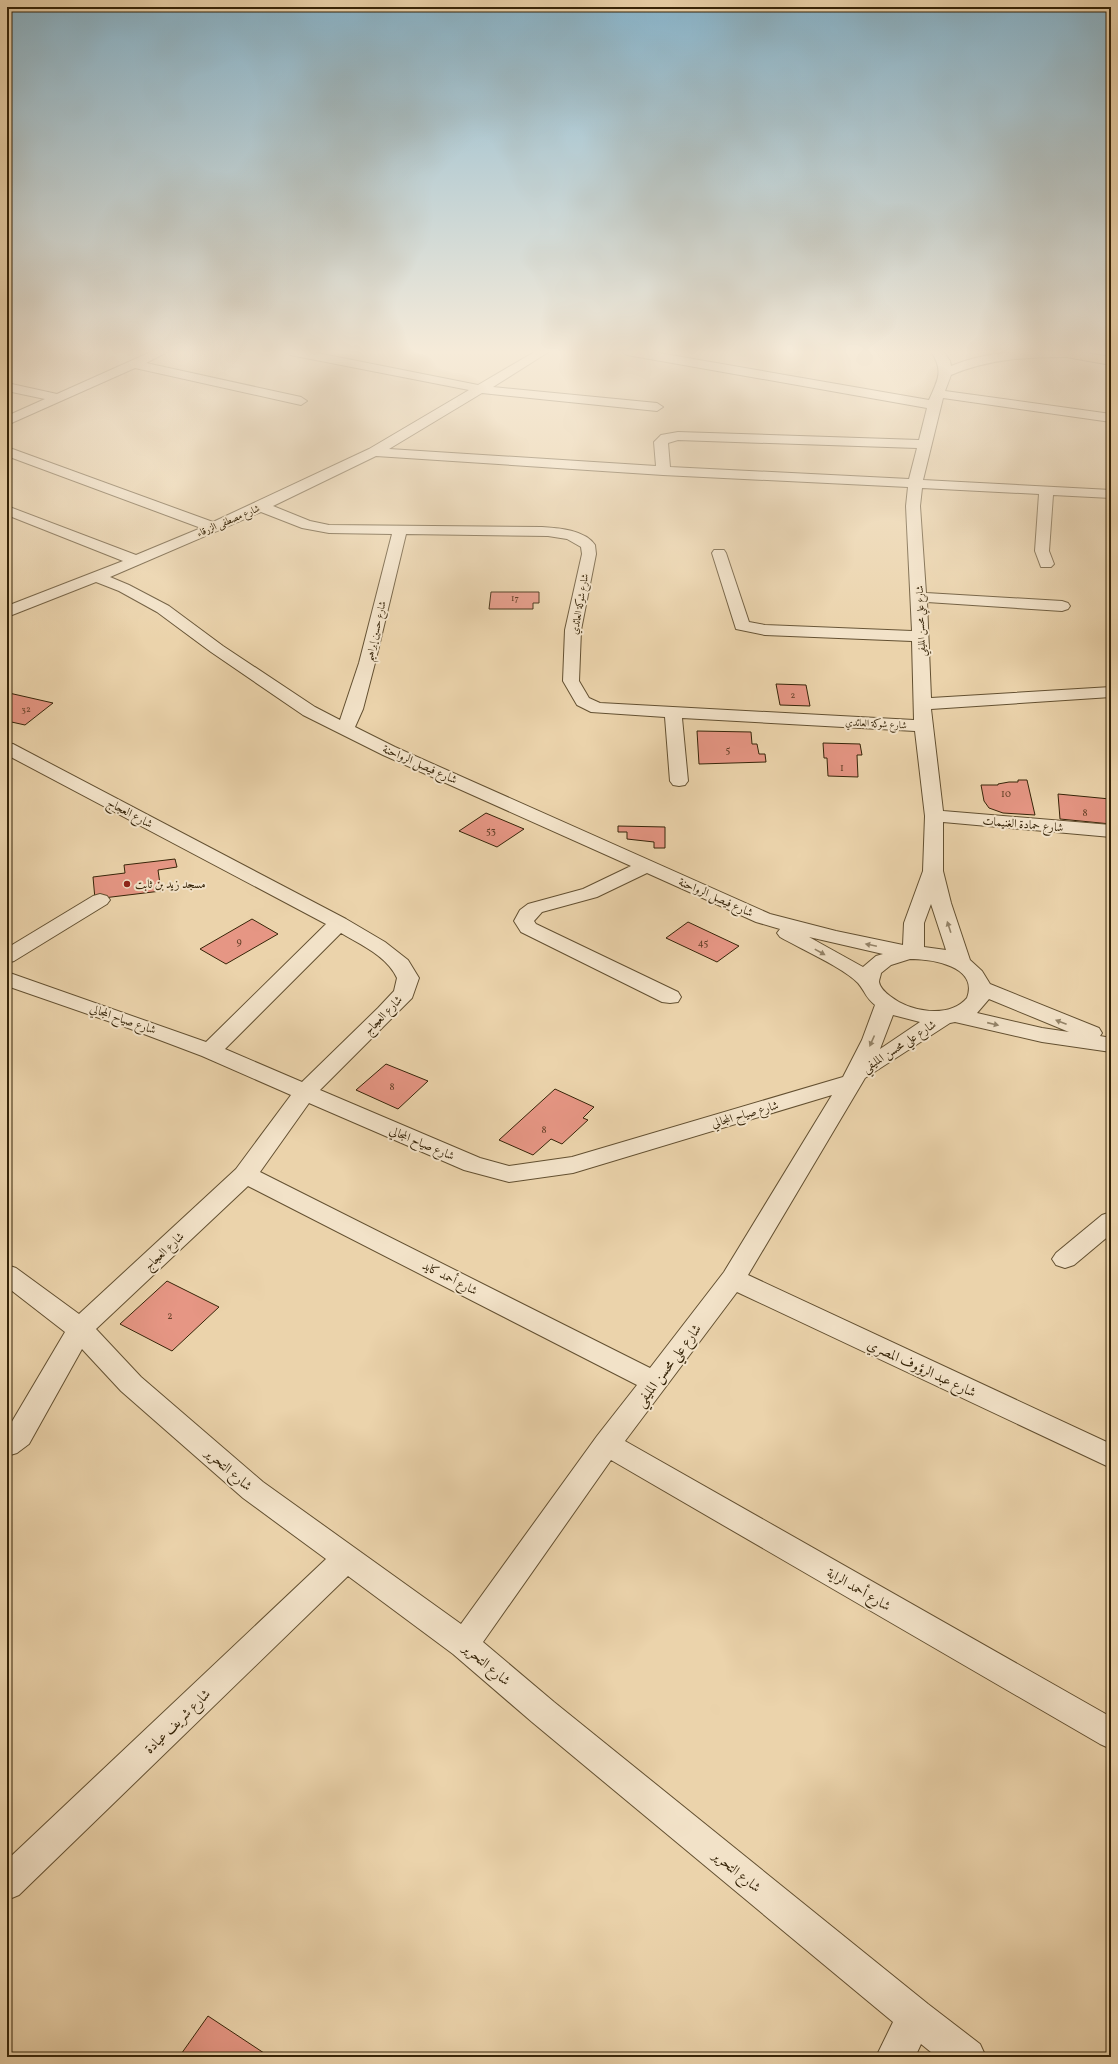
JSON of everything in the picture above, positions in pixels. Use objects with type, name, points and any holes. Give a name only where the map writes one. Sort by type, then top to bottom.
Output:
[{"type":"street","name":"شارع مصطفى الزرقاء","points":[[7,612],[97,577],[261,507],[382,447]]},
{"type":"street","points":[[661,447],[663,472]]},
{"type":"street","name":"شارع علي محسن المليفي","points":[[925,447],[915,483],[913,506],[919,597],[923,726],[934,816],[933,871],[941,903],[961,964]]},
{"type":"street","points":[[7,451],[212,527]]},
{"type":"street","points":[[374,452],[663,472],[915,483],[1111,494]]},
{"type":"street","points":[[1046,490],[1042,551],[1046,564]]},
{"type":"street","name":"شارع شوكة العائدي","points":[[261,507],[317,527],[354,530],[542,531],[565,533],[581,539],[588,545],[589,554],[573,630],[571,681],[583,701],[597,708],[923,726]]},
{"type":"street","points":[[7,510],[136,560]]},
{"type":"street","name":"شارع حسين إبراهيم","points":[[345,729],[354,709],[366,669],[400,530]]},
{"type":"street","points":[[719,552],[742,626],[765,630],[920,636]]},
{"type":"street","name":"شارع فيصل الرواحنة","points":[[97,577],[145,598],[273,688],[309,711],[345,729],[763,918],[792,936],[848,966],[869,981]]},
{"type":"street","points":[[919,597],[1062,606]]},
{"type":"street","points":[[922,704],[1111,692]]},
{"type":"street","points":[[673,712],[679,781]]},
{"type":"street","name":"شارع العجاج","points":[[7,748],[339,923],[378,946],[401,964],[408,978],[404,993],[386,1014],[305,1092],[245,1175],[80,1329],[19,1436],[7,1445]]},
{"type":"street","name":"شارع حمادة الغنيمات","points":[[934,816],[1111,832]]},
{"type":"street","points":[[646,865],[632,874],[590,893],[535,908],[527,914],[524,921],[528,928],[670,997]]},
{"type":"street","name":"شارع علي محسن المليفي","points":[[911,953],[914,924],[933,871]]},
{"type":"street","points":[[7,957],[100,900]]},
{"type":"street","name":"شارع فيصل الرواحنة","points":[[763,918],[834,937],[911,953]]},
{"type":"street","points":[[210,1051],[339,923]]},
{"type":"street","points":[[949,1016],[967,1011],[975,1004],[979,996],[980,988],[978,979],[971,971],[961,964],[939,955],[911,953],[896,955],[880,962],[870,973],[869,981],[871,990],[886,1005],[912,1016],[949,1016],[1042,1035],[1111,1045]]},
{"type":"street","name":"شارع صياح المجالي","points":[[7,978],[29,987],[136,1023],[210,1051],[253,1071],[472,1164],[509,1174],[573,1165],[853,1078]]},
{"type":"street","points":[[980,988],[1053,1019],[1111,1040]]},
{"type":"street","name":"شارع علي محسن المليفي","points":[[464,1644],[607,1444],[733,1279],[853,1078],[873,1040],[886,1005]]},
{"type":"street","name":"شارع علي محسن المليفي","points":[[853,1078],[949,1016]]},
{"type":"street","name":"شارع أحمد كايد","points":[[245,1175],[655,1382]]},
{"type":"street","points":[[1065,1259],[1111,1221]]},
{"type":"street","name":"شارع التحرير","points":[[7,1274],[80,1329],[131,1384],[253,1490],[464,1644],[549,1717],[915,2018],[967,2057]]},
{"type":"street","name":"شارع عبد الرؤوف المصري","points":[[733,1279],[1111,1457]]},
{"type":"street","name":"شارع أحمد الراية","points":[[607,1444],[1111,1734]]},
{"type":"street","name":"شارع شريف عيادة","points":[[7,1884],[347,1558]]},
{"type":"street","points":[[895,2057],[915,2018]]},
{"type":"building","points":[[491,592],[539,592],[539,603],[533,603],[533,609],[489,609]]},
{"type":"building","points":[[776,684],[806,685],[810,706],[780,705]]},
{"type":"building","points":[[9,693],[53,703],[25,725],[7,721],[9,717],[7,716],[7,695]]},
{"type":"building","points":[[697,731],[751,732],[752,744],[757,744],[759,754],[765,754],[766,762],[699,764]]},
{"type":"building","points":[[823,743],[860,744],[862,755],[857,755],[858,777],[828,776],[827,758],[824,758]]},
{"type":"building","points":[[1018,780],[1027,780],[1035,815],[1003,813],[989,808],[984,801],[981,785],[998,785],[1009,782],[1018,782]]},
{"type":"building","points":[[1058,794],[1110,799],[1111,824],[1060,819]]},
{"type":"building","points":[[486,813],[524,829],[497,847],[459,831]]},
{"type":"building","points":[[618,826],[665,827],[665,848],[654,848],[654,842],[627,839],[627,832],[618,832]]},
{"type":"building","name":"مسجد زيد بن ثابت","points":[[175,859],[177,867],[158,870],[161,891],[95,899],[93,877],[125,873],[124,865]]},
{"type":"building","points":[[252,919],[278,934],[226,964],[200,949]]},
{"type":"building","points":[[688,922],[739,946],[717,962],[666,938]]},
{"type":"building","points":[[386,1064],[428,1081],[398,1109],[356,1090]]},
{"type":"building","points":[[555,1089],[594,1107],[583,1118],[588,1120],[562,1144],[551,1139],[533,1155],[499,1140]]},
{"type":"building","points":[[167,1281],[219,1307],[172,1351],[120,1324]]},
{"type":"building","points":[[208,2016],[270,2057],[179,2057]]},
{"type":"place","name":"مسجد زيد بن ثابت","points":[[127,884]]}]
